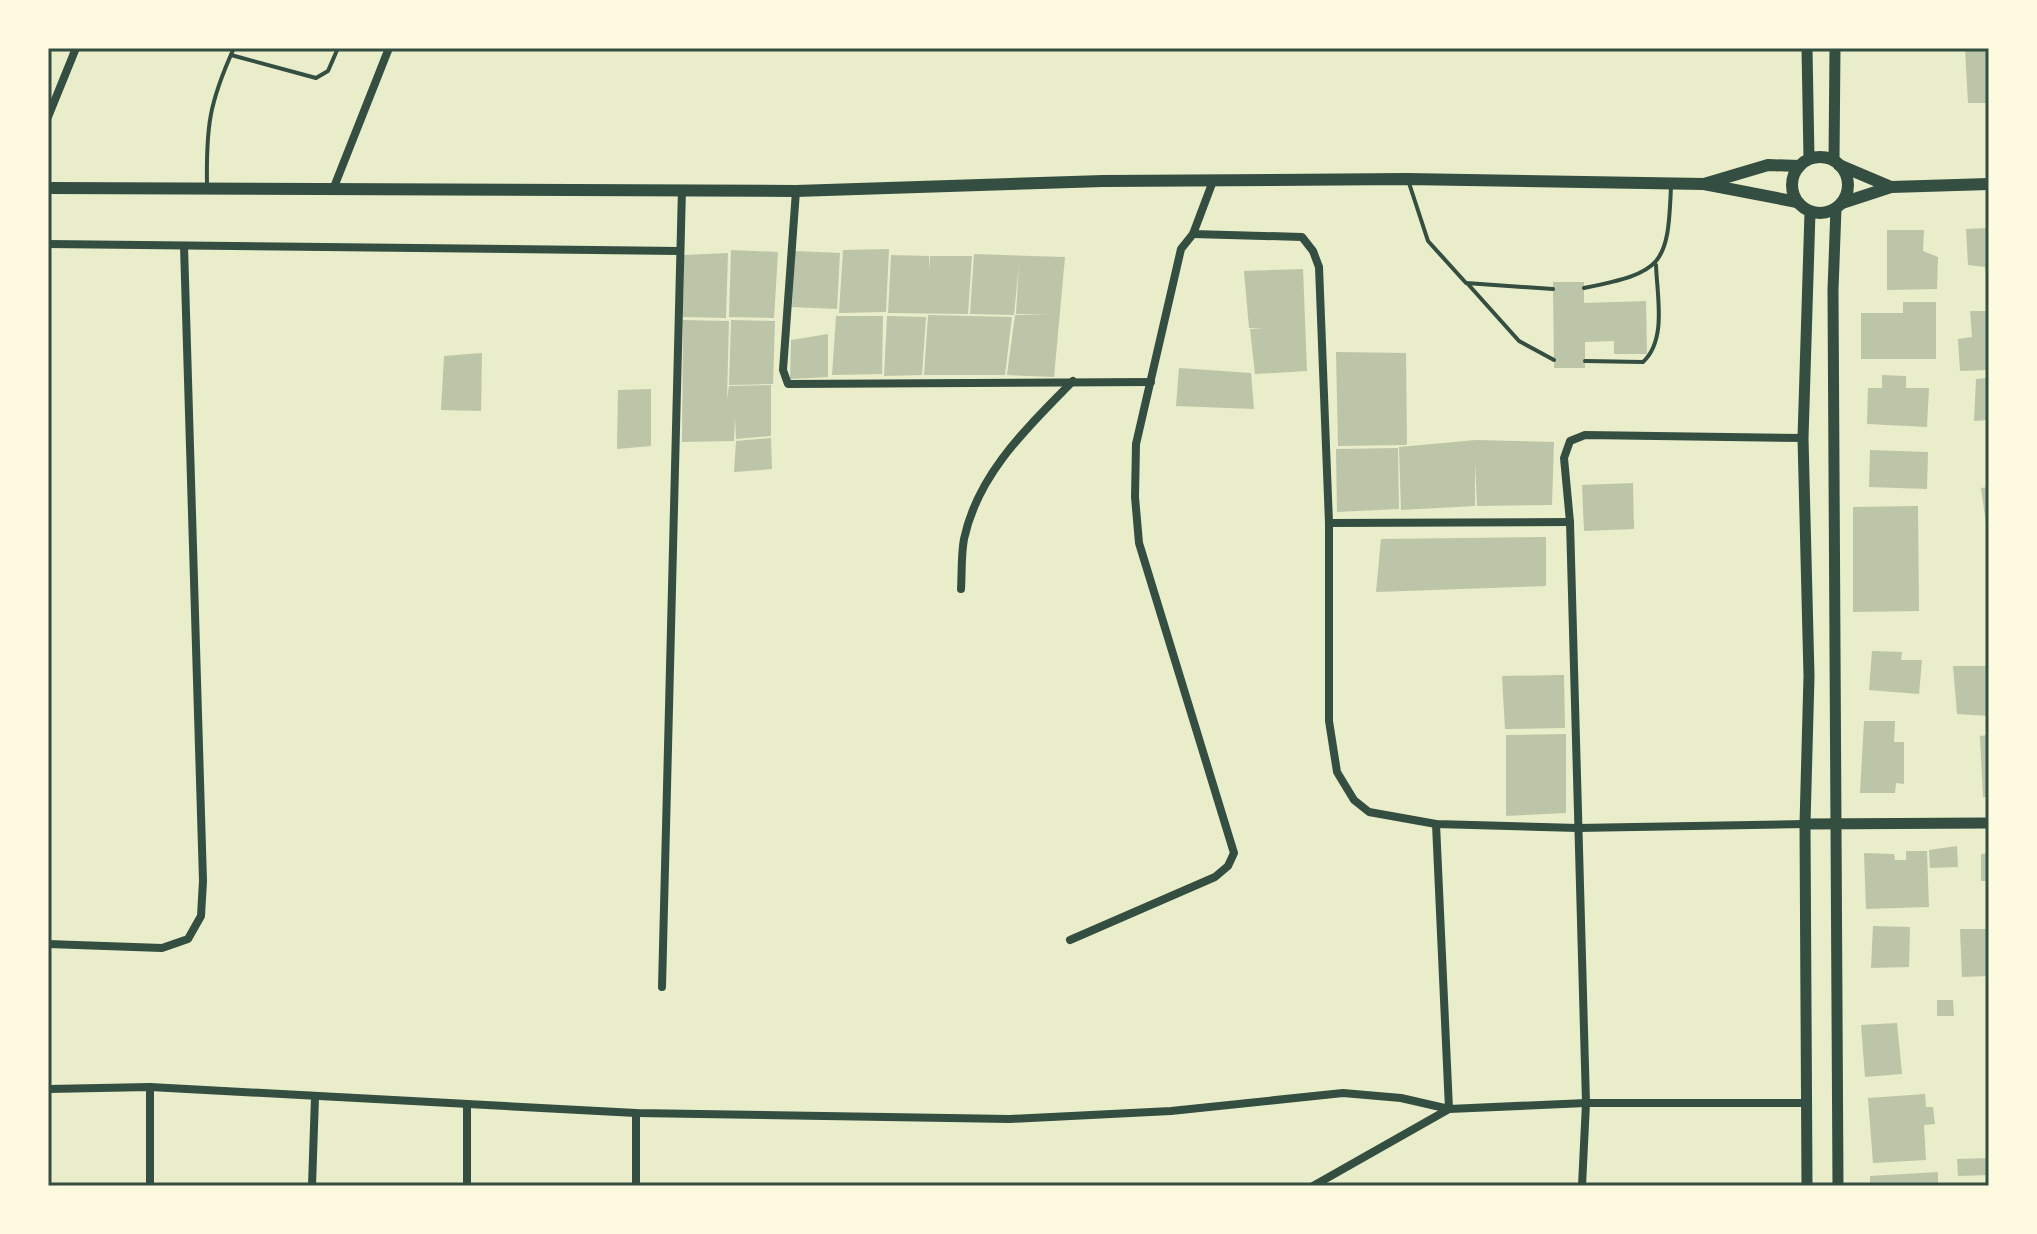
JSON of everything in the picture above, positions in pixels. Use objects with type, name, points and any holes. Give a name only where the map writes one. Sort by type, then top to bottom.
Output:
[{"type":"main road","points":[[1797,202],[1791,183],[1804,162]]},
{"type":"main road","points":[[1704,184],[1737,171],[1804,162],[1836,163],[1891,187]]},
{"type":"main road","points":[[1836,163],[1848,183],[1839,205]]},
{"type":"main road","points":[[48,188],[207,186],[796,191],[1407,179],[1704,184],[1797,202],[1810,212],[1826,213],[1839,205],[1891,187],[1989,184]]},
{"type":"street","points":[[48,117],[76,48]]},
{"type":"street","points":[[334,187],[389,48]]},
{"type":"street","points":[[1804,162],[1807,48]]},
{"type":"street","points":[[1835,48],[1836,163]]},
{"type":"street","points":[[1070,940],[1215,877],[1228,866],[1234,853],[1139,543],[1135,497],[1136,444],[1181,249],[1193,234],[1213,181]]},
{"type":"street","points":[[662,987],[682,189]]},
{"type":"street","points":[[796,191],[783,370],[788,384],[1151,382]]},
{"type":"street","points":[[1838,1186],[1833,290],[1839,205]]},
{"type":"street","points":[[1807,1186],[1805,824],[1809,676],[1803,438],[1810,212]]},
{"type":"street","points":[[1193,234],[1302,237],[1313,251],[1319,267],[1329,523],[1329,721],[1337,772],[1354,800],[1369,812],[1436,824],[1577,828],[1989,823]]},
{"type":"street","points":[[48,244],[680,251]]},
{"type":"street","points":[[48,944],[162,948],[188,939],[201,916],[203,881],[184,246]]},
{"type":"street","points":[[961,589],[964,540],[975,504],[1004,453],[1073,381]]},
{"type":"street","points":[[1582,1186],[1586,1103],[1570,522],[1564,458],[1570,441],[1585,435],[1803,438]]},
{"type":"street","points":[[1329,523],[1570,522]]},
{"type":"street","points":[[1436,824],[1449,1109]]},
{"type":"street","points":[[48,1089],[150,1087],[636,1113],[1010,1119],[1171,1111],[1343,1093],[1401,1098],[1449,1109],[1586,1103],[1808,1103]]},
{"type":"street","points":[[150,1087],[150,1186]]},
{"type":"street","points":[[312,1186],[315,1097]]},
{"type":"street","points":[[467,1106],[467,1186]]},
{"type":"street","points":[[1313,1186],[1449,1109]]},
{"type":"street","points":[[636,1113],[636,1186]]},
{"type":"lane","points":[[207,186],[206,126],[234,48]]},
{"type":"lane","points":[[231,55],[316,78],[328,71],[338,48]]},
{"type":"lane","points":[[1407,179],[1428,241],[1519,341],[1554,360]]},
{"type":"lane","points":[[1585,361],[1643,362],[1653,352],[1657,336],[1656,265],[1669,235],[1671,183]]},
{"type":"lane","points":[[1584,288],[1632,278],[1656,265]]},
{"type":"lane","points":[[1466,283],[1553,289]]},
{"type":"building","points":[[1965,48],[1989,48],[1989,103],[1968,103]]},
{"type":"building","points":[[1989,228],[1989,295],[1985,267],[1968,265],[1966,229]]},
{"type":"building","points":[[1887,230],[1924,230],[1923,251],[1938,257],[1937,289],[1887,290]]},
{"type":"building","points":[[889,249],[886,312],[839,313],[843,250]]},
{"type":"building","points":[[731,250],[778,252],[774,318],[729,317]]},
{"type":"building","points":[[795,251],[840,253],[837,309],[792,307]]},
{"type":"building","points":[[728,253],[726,318],[683,317],[684,255]]},
{"type":"building","points":[[974,254],[1065,257],[1054,377],[1007,375],[1015,315],[1051,315],[1016,314],[1019,263],[1014,315],[970,314]]},
{"type":"building","points":[[891,255],[929,256],[929,272],[930,256],[972,256],[968,314],[888,313]]},
{"type":"building","points":[[1303,269],[1307,371],[1255,374],[1250,329],[1263,328],[1249,328],[1244,271]]},
{"type":"building","points":[[1553,282],[1584,282],[1584,303],[1646,301],[1647,354],[1614,354],[1614,341],[1585,342],[1585,368],[1554,368]]},
{"type":"building","points":[[1903,302],[1936,302],[1936,359],[1861,359],[1861,313],[1903,313]]},
{"type":"building","points":[[1970,311],[1989,311],[1989,370],[1960,371],[1958,339],[1972,337]]},
{"type":"building","points":[[928,315],[1012,317],[1005,375],[924,375]]},
{"type":"building","points":[[836,316],[883,316],[882,374],[832,375]]},
{"type":"building","points":[[887,316],[926,317],[922,375],[884,376]]},
{"type":"building","points":[[683,320],[729,321],[727,399],[729,386],[771,385],[771,436],[736,439],[735,417],[734,441],[682,442]]},
{"type":"building","points":[[731,320],[775,321],[773,384],[729,385]]},
{"type":"building","points":[[828,334],[828,377],[790,379],[791,340]]},
{"type":"building","points":[[1336,352],[1406,353],[1407,445],[1338,446]]},
{"type":"building","points":[[482,353],[481,411],[441,410],[444,356]]},
{"type":"building","points":[[1179,368],[1251,373],[1254,409],[1176,406]]},
{"type":"building","points":[[1882,375],[1906,376],[1906,388],[1929,388],[1927,427],[1867,424],[1868,388],[1882,388]]},
{"type":"building","points":[[1986,378],[1989,420],[1974,421],[1976,379]]},
{"type":"building","points":[[651,389],[651,446],[617,449],[618,390]]},
{"type":"building","points":[[771,438],[772,469],[734,472],[736,441]]},
{"type":"building","points":[[1476,440],[1554,442],[1552,505],[1477,506],[1475,461],[1475,506],[1401,510],[1399,447]]},
{"type":"building","points":[[1398,448],[1399,509],[1337,512],[1336,449]]},
{"type":"building","points":[[1870,450],[1928,452],[1927,489],[1869,487]]},
{"type":"building","points":[[1633,483],[1634,529],[1584,531],[1582,485]]},
{"type":"building","points":[[1989,487],[1989,524],[1986,524],[1981,488]]},
{"type":"building","points":[[1918,506],[1919,611],[1853,612],[1853,507]]},
{"type":"building","points":[[1546,537],[1546,586],[1376,592],[1381,539]]},
{"type":"building","points":[[1872,651],[1902,652],[1901,660],[1922,660],[1919,694],[1869,690]]},
{"type":"building","points":[[1953,666],[1989,666],[1989,716],[1957,714]]},
{"type":"building","points":[[1564,675],[1565,728],[1505,729],[1502,676]]},
{"type":"building","points":[[1864,721],[1895,721],[1894,742],[1904,742],[1904,784],[1896,783],[1895,793],[1860,793]]},
{"type":"building","points":[[1566,734],[1566,813],[1506,816],[1506,735]]},
{"type":"building","points":[[1989,735],[1989,797],[1983,797],[1980,736]]},
{"type":"building","points":[[1957,846],[1958,867],[1930,868],[1929,850]]},
{"type":"building","points":[[1906,851],[1927,851],[1929,907],[1866,909],[1864,853],[1894,854],[1895,860],[1906,860]]},
{"type":"building","points":[[1989,853],[1989,881],[1981,881],[1981,854]]},
{"type":"building","points":[[1873,926],[1910,927],[1909,967],[1871,968]]},
{"type":"building","points":[[1960,929],[1989,929],[1989,976],[1962,977]]},
{"type":"building","points":[[1937,1000],[1953,1000],[1954,1016],[1937,1016]]},
{"type":"building","points":[[1897,1023],[1902,1074],[1865,1077],[1861,1025]]},
{"type":"building","points":[[1925,1094],[1926,1107],[1933,1107],[1935,1124],[1924,1125],[1926,1160],[1873,1163],[1868,1098]]},
{"type":"building","points":[[1989,1158],[1989,1175],[1958,1176],[1957,1159]]},
{"type":"building","points":[[1938,1172],[1938,1186],[1870,1186],[1870,1176]]}]
